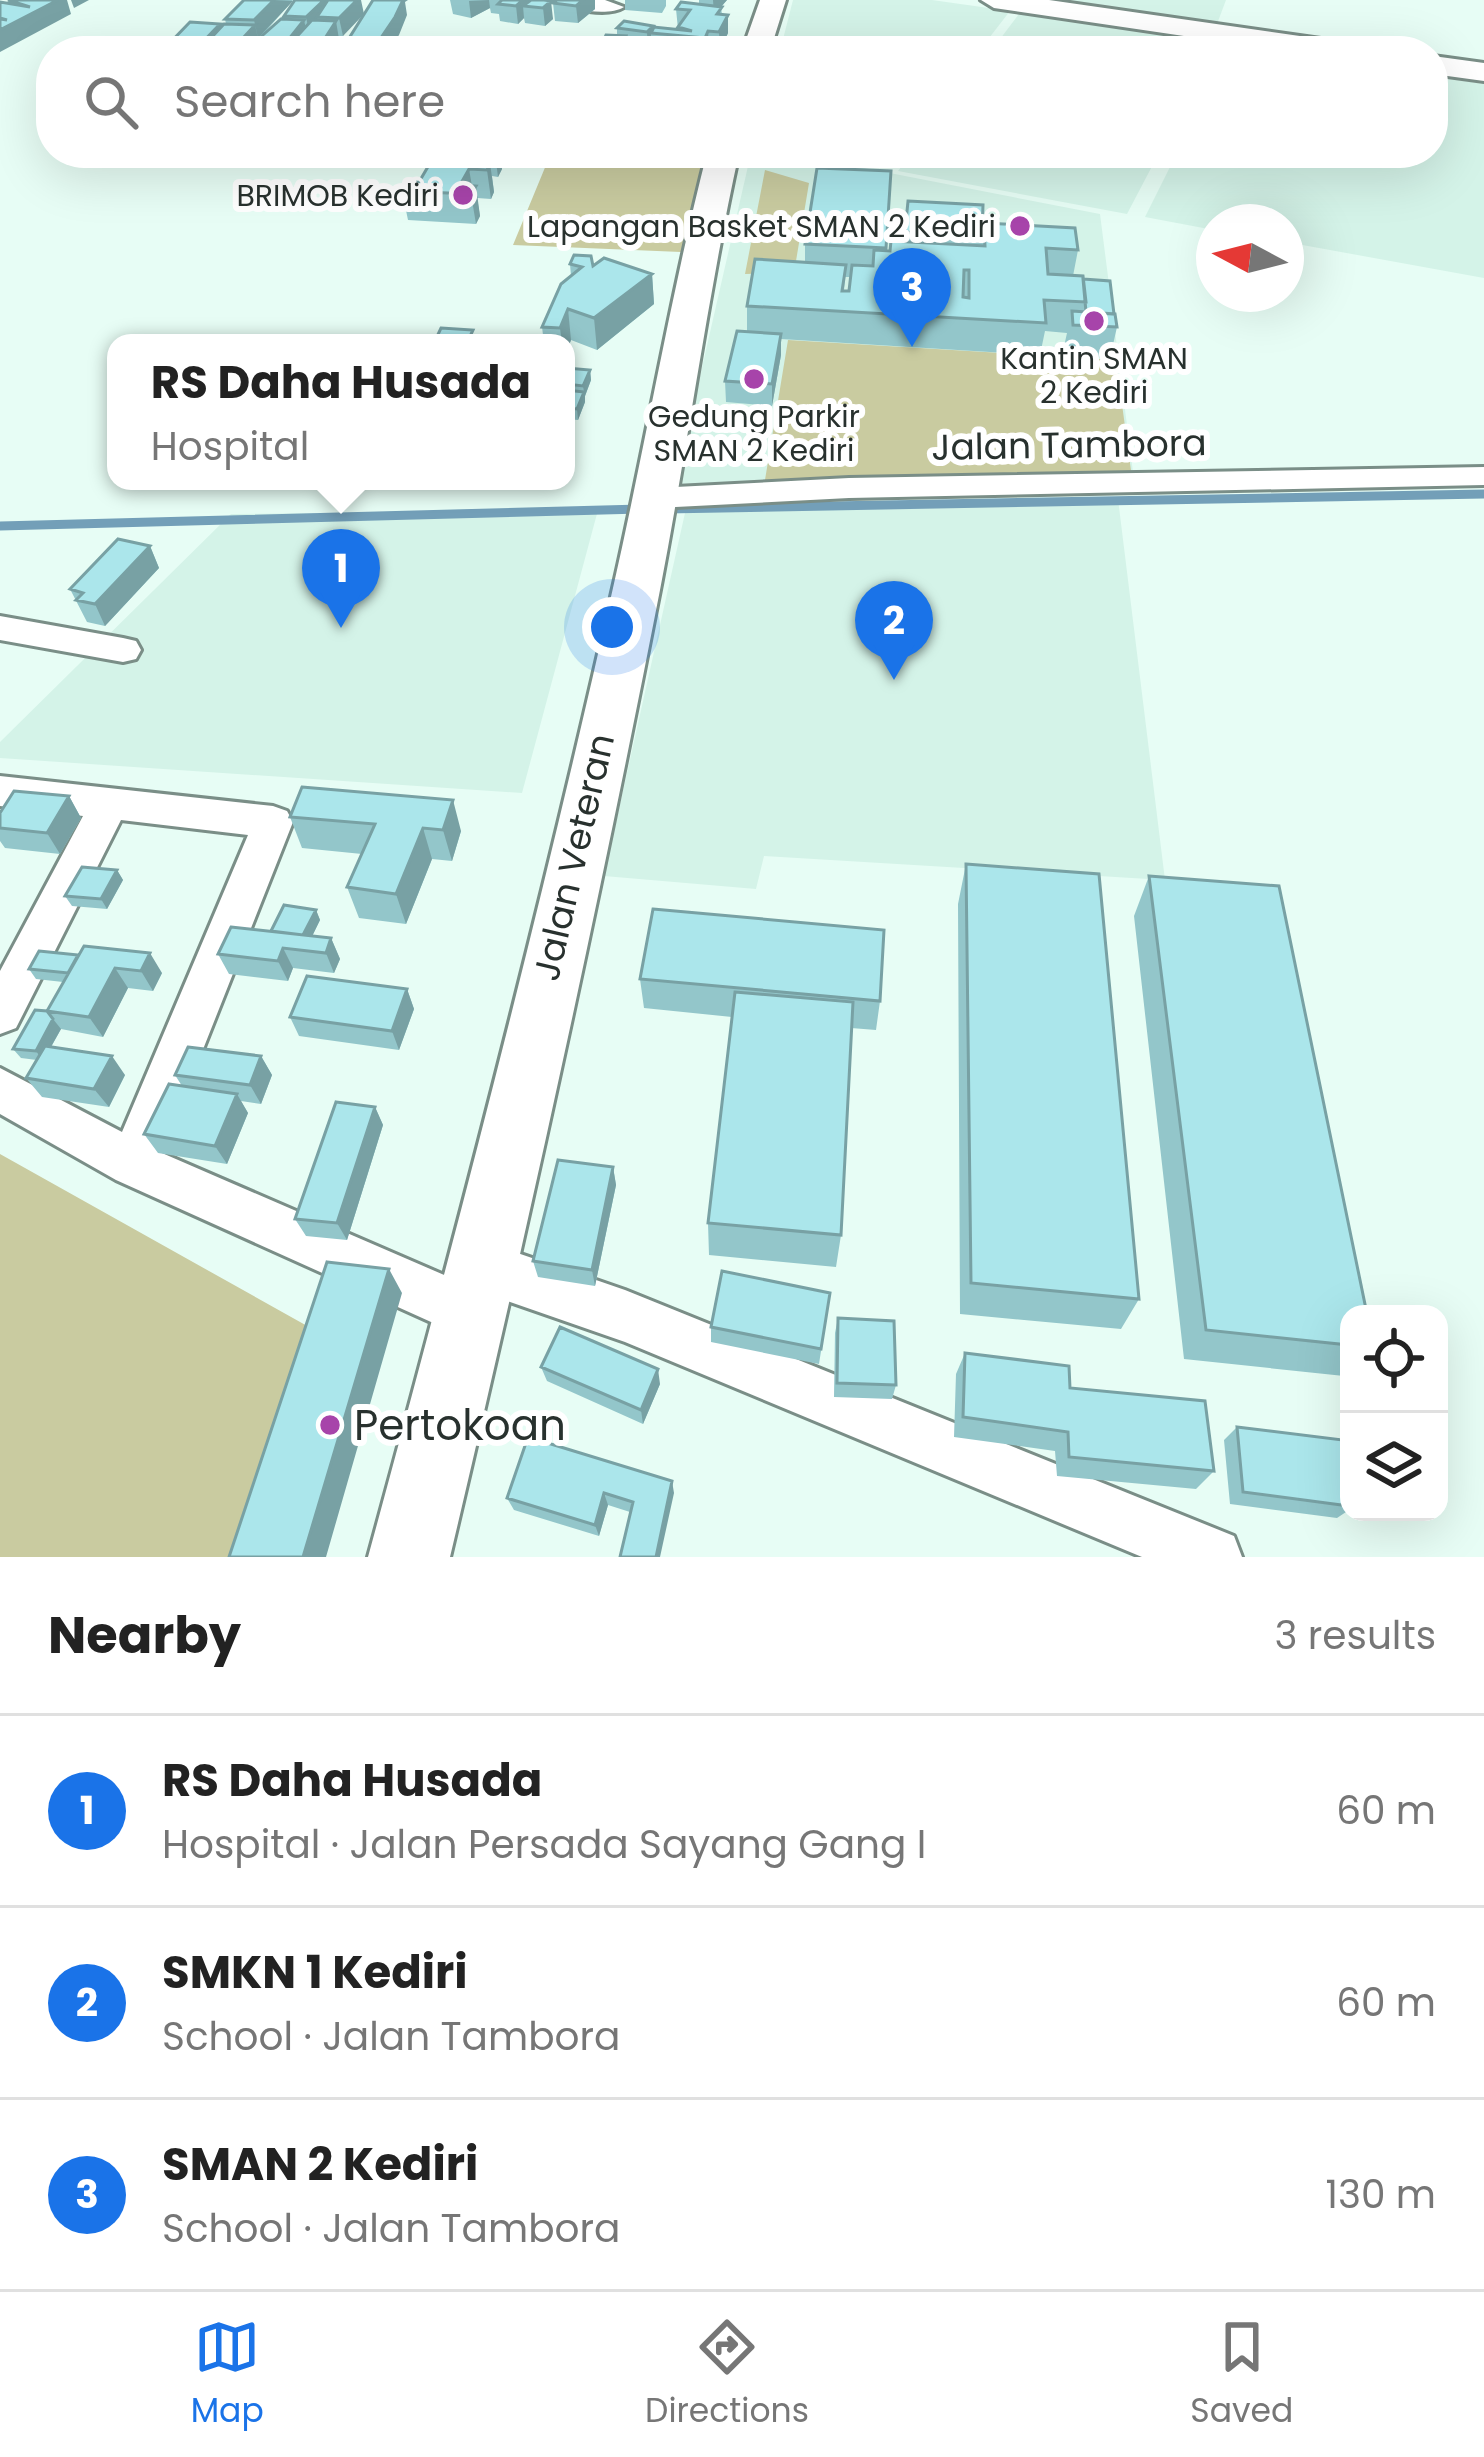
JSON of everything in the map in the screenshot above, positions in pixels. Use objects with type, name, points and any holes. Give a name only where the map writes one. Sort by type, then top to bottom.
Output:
[{"type":"main road","points":[[761,36],[772,0]]},
{"type":"main road","points":[[994,0],[1240,36]]},
{"type":"main road","points":[[1448,66],[1484,72]]},
{"type":"main road","name":"Jalan Veteran","points":[[427,1551],[477,1291],[654,507],[693,278],[720,168]]},
{"type":"street","points":[[564,0],[614,7]]},
{"type":"street","name":"Jalan Tambora","points":[[654,507],[849,488],[1484,476]]},
{"type":"street","points":[[0,628],[123,650]]},
{"type":"street","points":[[0,791],[273,823],[133,1164]]},
{"type":"street","points":[[0,1015],[110,803]]},
{"type":"street","points":[[0,1089],[133,1164],[477,1291],[625,1316],[1213,1557]]},
{"type":"shaded area","points":[[793,0],[932,0],[1010,11],[991,36],[784,36]]},
{"type":"shaded area","points":[[1047,0],[1226,0],[1217,24]]},
{"type":"shaded area","points":[[1022,10],[1192,36],[1002,36]]},
{"type":"shaded area","points":[[1448,78],[1484,84],[1484,278],[1304,245],[1304,204],[1196,204],[1196,227],[1145,217],[1170,168],[1448,168]]},
{"type":"shaded area","points":[[748,168],[864,168],[1100,214],[1134,480],[674,490]]},
{"type":"shaded area","points":[[900,168],[1151,168],[1127,214],[898,171]]},
{"type":"shaded area","points":[[1118,499],[1165,880],[764,856],[756,889],[604,876],[687,504]]},
{"type":"shaded area","points":[[598,510],[522,793],[0,758],[0,742],[231,514]]},
{"type":"green space","points":[[545,168],[702,168],[681,252],[513,245]]},
{"type":"green space","points":[[765,170],[809,183],[794,273],[745,274]]},
{"type":"green space","points":[[788,340],[1116,360],[1132,478],[764,486]]},
{"type":"green space","points":[[0,1154],[309,1327],[233,1557],[0,1557]]},
{"type":"building","points":[[8,0],[58,0],[0,30],[0,19],[7,20],[0,18],[0,2],[30,7]]},
{"type":"building","points":[[244,0],[274,0],[254,20],[225,19]]},
{"type":"building","points":[[295,0],[324,0],[306,17],[284,16]]},
{"type":"building","points":[[328,0],[357,0],[339,18],[317,17]]},
{"type":"building","points":[[373,0],[403,0],[382,36],[350,36]]},
{"type":"building","points":[[523,0],[516,6],[498,4]]},
{"type":"building","points":[[531,0],[551,1],[543,8],[523,6]]},
{"type":"building","points":[[583,0],[576,6],[553,3]]},
{"type":"building","points":[[681,2],[722,7],[717,14],[728,15],[719,32],[708,31],[706,36],[651,33],[654,27],[692,31],[678,27],[690,10],[676,9]]},
{"type":"building","points":[[281,19],[304,20],[291,36],[262,36]]},
{"type":"building","points":[[312,20],[336,21],[326,36],[297,36]]},
{"type":"building","points":[[624,21],[653,26],[647,32],[617,28]]},
{"type":"building","points":[[190,22],[220,24],[208,36],[176,36]]},
{"type":"building","points":[[224,24],[255,25],[245,36],[213,36]]},
{"type":"building","points":[[427,168],[488,168],[469,169],[460,185],[476,186],[471,194],[402,191],[407,182],[419,182]]},
{"type":"building","points":[[817,168],[891,171],[886,248],[805,244]]},
{"type":"building","points":[[908,201],[983,205],[982,236],[905,232]]},
{"type":"building","points":[[984,223],[1075,228],[1078,250],[1046,248],[1048,274],[1083,276],[1086,302],[1044,300],[1046,323],[747,306],[755,259],[846,265],[842,291],[849,291],[852,265],[873,266],[874,250],[890,251],[891,241],[985,246]],"holes":[[[964,270],[969,270],[969,298],[963,297]]]},
{"type":"building","points":[[574,255],[591,256],[593,266],[604,258],[652,274],[594,318],[568,309],[560,328],[542,327],[561,284],[582,267],[570,264]]},
{"type":"building","points":[[1083,279],[1110,281],[1114,314],[1086,312]]},
{"type":"building","points":[[1072,311],[1115,314],[1117,327],[1073,325]]},
{"type":"building","points":[[441,328],[473,330],[471,334],[438,334]]},
{"type":"building","points":[[737,331],[781,334],[772,384],[725,381]]},
{"type":"building","points":[[575,369],[590,370],[583,386],[575,385]]},
{"type":"building","points":[[575,391],[584,392],[577,409]]},
{"type":"building","points":[[118,539],[150,546],[95,604],[76,600],[83,593],[70,589]]},
{"type":"building","points":[[302,787],[453,800],[443,830],[423,828],[396,894],[347,887],[375,824],[290,817]]},
{"type":"building","points":[[14,791],[69,796],[47,833],[0,828],[0,813]]},
{"type":"building","points":[[966,864],[1099,874],[1139,1299],[971,1283]]},
{"type":"building","points":[[82,867],[117,870],[101,899],[65,896]]},
{"type":"building","points":[[1149,876],[1279,886],[1365,1305],[1340,1305],[1340,1344],[1206,1330]]},
{"type":"building","points":[[284,905],[316,910],[303,935],[271,931]]},
{"type":"building","points":[[653,909],[884,930],[880,1001],[640,979]]},
{"type":"building","points":[[231,927],[331,938],[326,953],[283,948],[278,961],[218,954]]},
{"type":"building","points":[[84,946],[150,953],[141,971],[115,968],[89,1017],[47,1011]]},
{"type":"building","points":[[39,951],[78,955],[68,973],[29,969]]},
{"type":"building","points":[[307,976],[407,989],[392,1031],[290,1017]]},
{"type":"building","points":[[735,992],[853,1002],[841,1235],[708,1223]]},
{"type":"building","points":[[35,1010],[47,1011],[53,1019],[36,1051],[13,1049]]},
{"type":"building","points":[[45,1046],[112,1056],[94,1089],[26,1078]]},
{"type":"building","points":[[188,1047],[261,1056],[250,1085],[175,1075]]},
{"type":"building","points":[[169,1084],[237,1094],[215,1146],[144,1134]]},
{"type":"building","points":[[336,1102],[375,1107],[337,1223],[295,1219]]},
{"type":"building","points":[[558,1160],[613,1167],[592,1270],[533,1261]]},
{"type":"building","name":"Pertokoan","points":[[327,1262],[389,1269],[303,1557],[229,1557]]},
{"type":"building","points":[[722,1271],[830,1293],[821,1349],[711,1327]]},
{"type":"building","points":[[838,1318],[894,1321],[896,1385],[837,1383]]},
{"type":"building","points":[[560,1327],[658,1369],[641,1410],[541,1367]]},
{"type":"building","points":[[965,1353],[1069,1366],[1070,1388],[1205,1401],[1214,1471],[1069,1457],[1068,1432],[963,1417]]},
{"type":"building","points":[[1237,1427],[1340,1440],[1340,1505],[1243,1492]]},
{"type":"building","points":[[528,1437],[672,1481],[656,1557],[620,1557],[633,1502],[604,1493],[595,1525],[507,1498]]},
{"type":"waterway","points":[[665,509],[1484,494]]},
{"type":"waterway","points":[[0,526],[641,509]]},
{"type":"place","name":"BRIMOB Kediri","points":[[463,195]]},
{"type":"place","name":"Lapangan Basket SMAN 2 Kediri","points":[[1020,226]]},
{"type":"place","name":"Kantin SMAN 2 Kediri","points":[[1094,321]]},
{"type":"place","name":"SMAN 2 Kediri","points":[[912,347]]},
{"type":"place","name":"Gedung Parkir SMAN 2 Kediri","points":[[754,379]]},
{"type":"place","name":"RS Daha Husada","points":[[341,628]]},
{"type":"place","name":"SMKN 1 Kediri","points":[[894,680]]},
{"type":"place","name":"Pertokoan","points":[[330,1425]]}]
